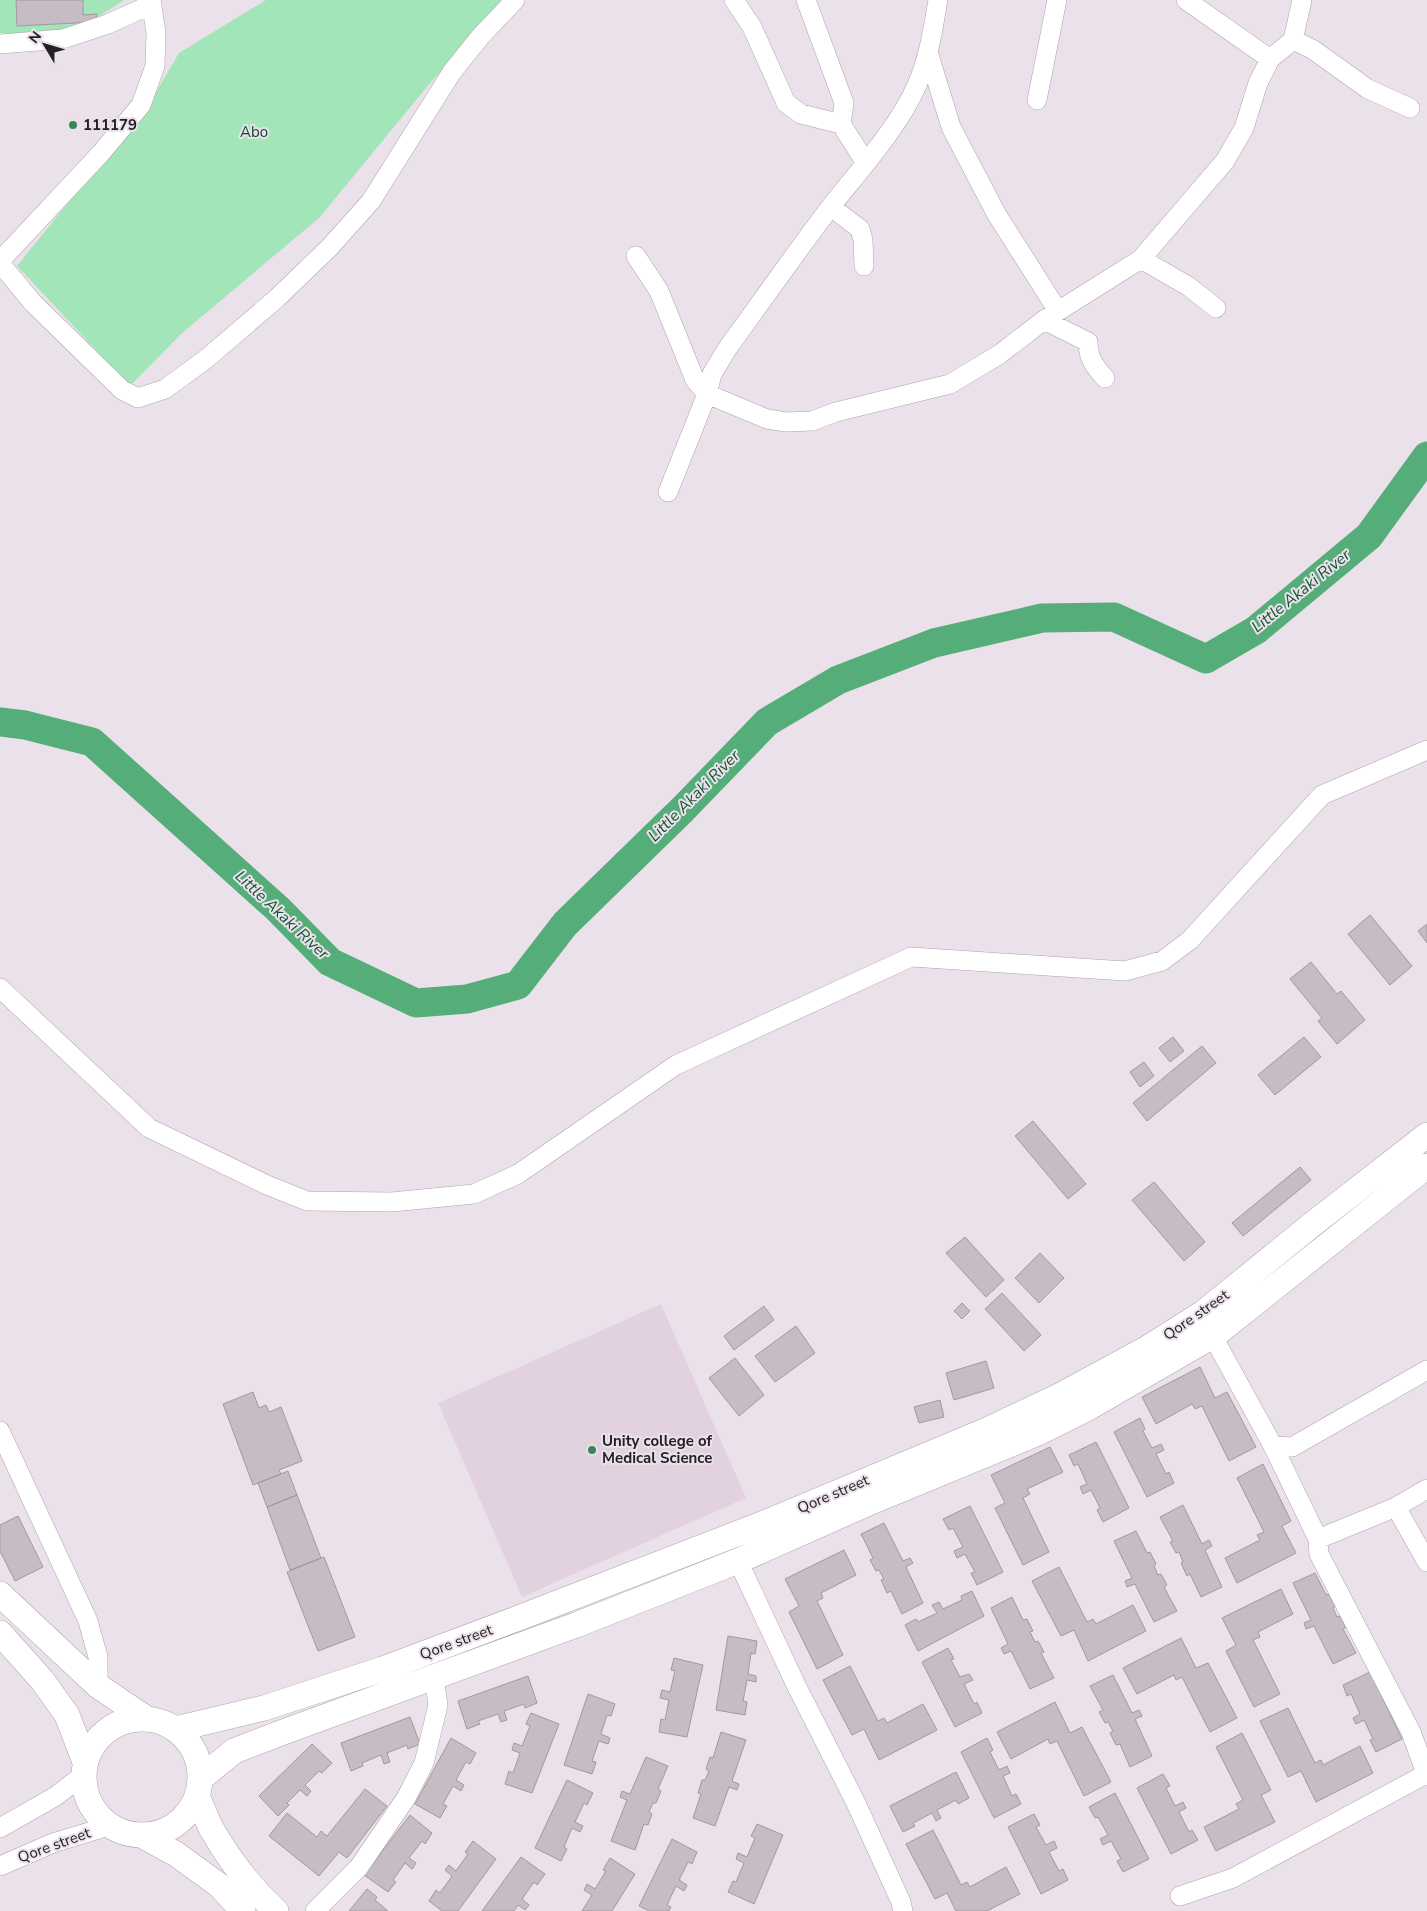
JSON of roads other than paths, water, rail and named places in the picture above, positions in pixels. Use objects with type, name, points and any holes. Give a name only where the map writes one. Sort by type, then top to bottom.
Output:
[{"type":"main road","name":"Qore street","points":[[176,1729],[264,1708],[383,1669],[516,1620],[762,1524],[987,1430],[1061,1395],[1146,1349],[1203,1313],[1427,1135]]},
{"type":"main road","name":"Qore street","points":[[199,1787],[234,1751],[576,1626],[701,1574],[738,1561],[864,1505],[1038,1432],[1088,1408],[1216,1334],[1427,1166]]},
{"type":"main road","points":[[0,1594],[98,1686],[147,1718],[162,1722],[176,1729],[186,1738],[194,1750],[199,1764],[199,1787],[211,1828],[239,1869],[264,1900],[276,1911]]},
{"type":"main road","points":[[0,1633],[42,1680],[67,1715],[84,1769],[86,1794],[95,1812],[109,1826],[125,1834],[144,1836],[161,1833],[176,1824],[189,1812],[199,1787]]},
{"type":"main road","points":[[84,1769],[94,1744],[108,1729],[127,1720],[147,1718]]},
{"type":"main road","points":[[144,1836],[176,1854],[220,1886],[243,1911]]},
{"type":"street","points":[[0,44],[63,40],[108,24],[152,2],[156,34],[155,66],[141,105],[102,153],[0,262],[33,303],[122,390],[138,398],[165,389],[206,359],[276,299],[329,248],[371,200],[452,72],[480,37],[515,0]]},
{"type":"street","points":[[734,0],[752,27],[786,103],[802,114],[841,124]]},
{"type":"street","points":[[806,0],[844,103],[841,124],[866,163]]},
{"type":"street","points":[[668,492],[707,394],[712,374],[727,349],[831,206],[866,163],[917,87],[929,55],[938,0]]},
{"type":"street","points":[[1037,100],[1057,0]]},
{"type":"street","points":[[1186,0],[1270,59]]},
{"type":"street","points":[[636,256],[659,291],[695,380],[707,394],[767,418],[786,422],[812,421],[836,412],[950,384],[1000,354],[1051,315],[1141,259],[1225,161],[1244,128],[1258,83],[1270,59],[1293,40],[1302,0]]},
{"type":"street","points":[[1293,40],[1312,49],[1368,90],[1410,108]]},
{"type":"street","points":[[929,55],[951,127],[1051,315],[1088,342],[1088,352],[1092,364],[1105,378]]},
{"type":"street","points":[[831,206],[860,229],[863,240],[864,266]]},
{"type":"street","points":[[1141,259],[1188,286],[1216,308]]},
{"type":"street","points":[[0,988],[148,1128],[268,1185],[307,1201],[392,1202],[474,1194],[518,1174],[676,1065],[911,957],[1125,970],[1162,961],[1190,940],[1322,795],[1427,750]]},
{"type":"street","points":[[1180,1896],[1233,1878],[1426,1775],[1411,1732],[1319,1554],[1318,1539],[1273,1446],[1217,1344],[1216,1334],[1203,1313]]},
{"type":"street","points":[[1273,1446],[1292,1447],[1427,1370]]},
{"type":"street","points":[[0,1431],[88,1621],[98,1657],[98,1686]]},
{"type":"street","points":[[1318,1539],[1396,1506],[1427,1489]]},
{"type":"street","points":[[1396,1506],[1427,1562]]},
{"type":"street","points":[[738,1561],[854,1801],[897,1895],[902,1911]]},
{"type":"street","points":[[315,1911],[359,1868],[406,1798],[424,1763],[438,1705],[434,1678]]},
{"type":"street","points":[[0,1828],[56,1796],[84,1769]]},
{"type":"street","name":"Qore street","points":[[0,1866],[53,1843],[109,1826]]},
{"type":"waterway","name":"Little Akaki River","points":[[0,722],[25,725],[92,742],[278,909],[330,962],[416,1003],[467,999],[518,985],[565,924],[683,809],[767,722],[838,680],[934,643],[1042,618],[1114,617],[1206,659],[1256,630],[1369,536],[1427,456]]},
{"type":"place","name":"111179","points":[[73,125]]},
{"type":"place","name":"Unity college of Medical Science","points":[[592,1450]]},
{"type":"park label","name":"Abo","points":[[254,132]]}]
